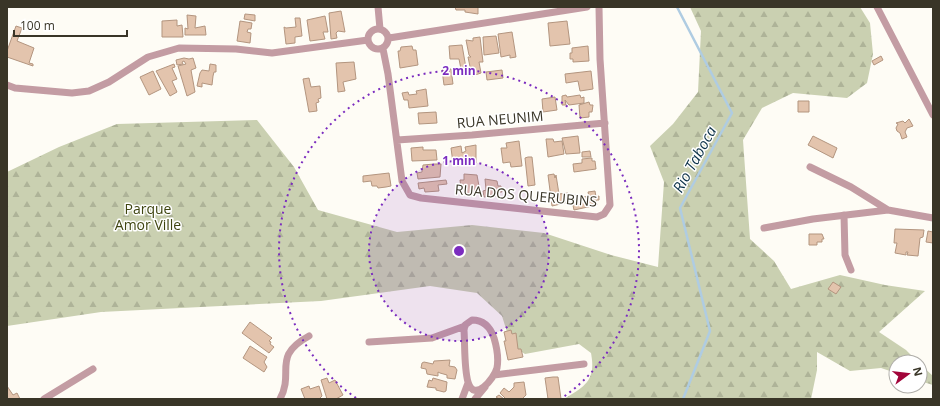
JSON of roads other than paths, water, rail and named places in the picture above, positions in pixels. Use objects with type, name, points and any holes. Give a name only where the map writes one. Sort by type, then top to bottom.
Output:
[{"type":"street","points":[[378,7],[380,29]]},
{"type":"street","points":[[389,38],[587,7]]},
{"type":"street","name":"RUA DOS QUERUBINS","points":[[383,49],[388,74],[402,181],[407,191],[415,197],[597,217],[604,214],[610,205],[600,59],[600,7]]},
{"type":"street","points":[[877,7],[933,115]]},
{"type":"street","points":[[380,29],[386,32],[389,38],[388,44],[383,49],[373,48],[368,40],[370,34],[374,30],[380,29]]},
{"type":"street","points":[[7,85],[15,88],[72,93],[89,91],[109,82],[148,57],[179,48],[236,49],[272,53],[368,40]]},
{"type":"street","name":"RUA NEUNIM","points":[[397,140],[605,123]]},
{"type":"street","points":[[810,167],[851,187],[888,210]]},
{"type":"street","points":[[764,228],[844,215],[888,210],[933,218]]},
{"type":"street","points":[[844,215],[845,256],[851,270]]},
{"type":"street","points":[[369,342],[432,338],[465,326],[472,320],[480,320],[487,325],[492,333],[498,358],[494,375],[475,399]]},
{"type":"street","points":[[462,399],[468,383],[465,326]]},
{"type":"street","points":[[280,399],[289,350],[309,336]]},
{"type":"street","points":[[494,375],[584,364]]},
{"type":"street","points":[[44,399],[93,369]]},
{"type":"street","points":[[468,383],[474,389],[485,387]]},
{"type":"waterway","name":"Rio Taboca","points":[[677,7],[732,113],[680,208],[710,331],[683,399]]},
{"type":"park label","name":"Parque Amor Ville","points":[[148,216]]}]
